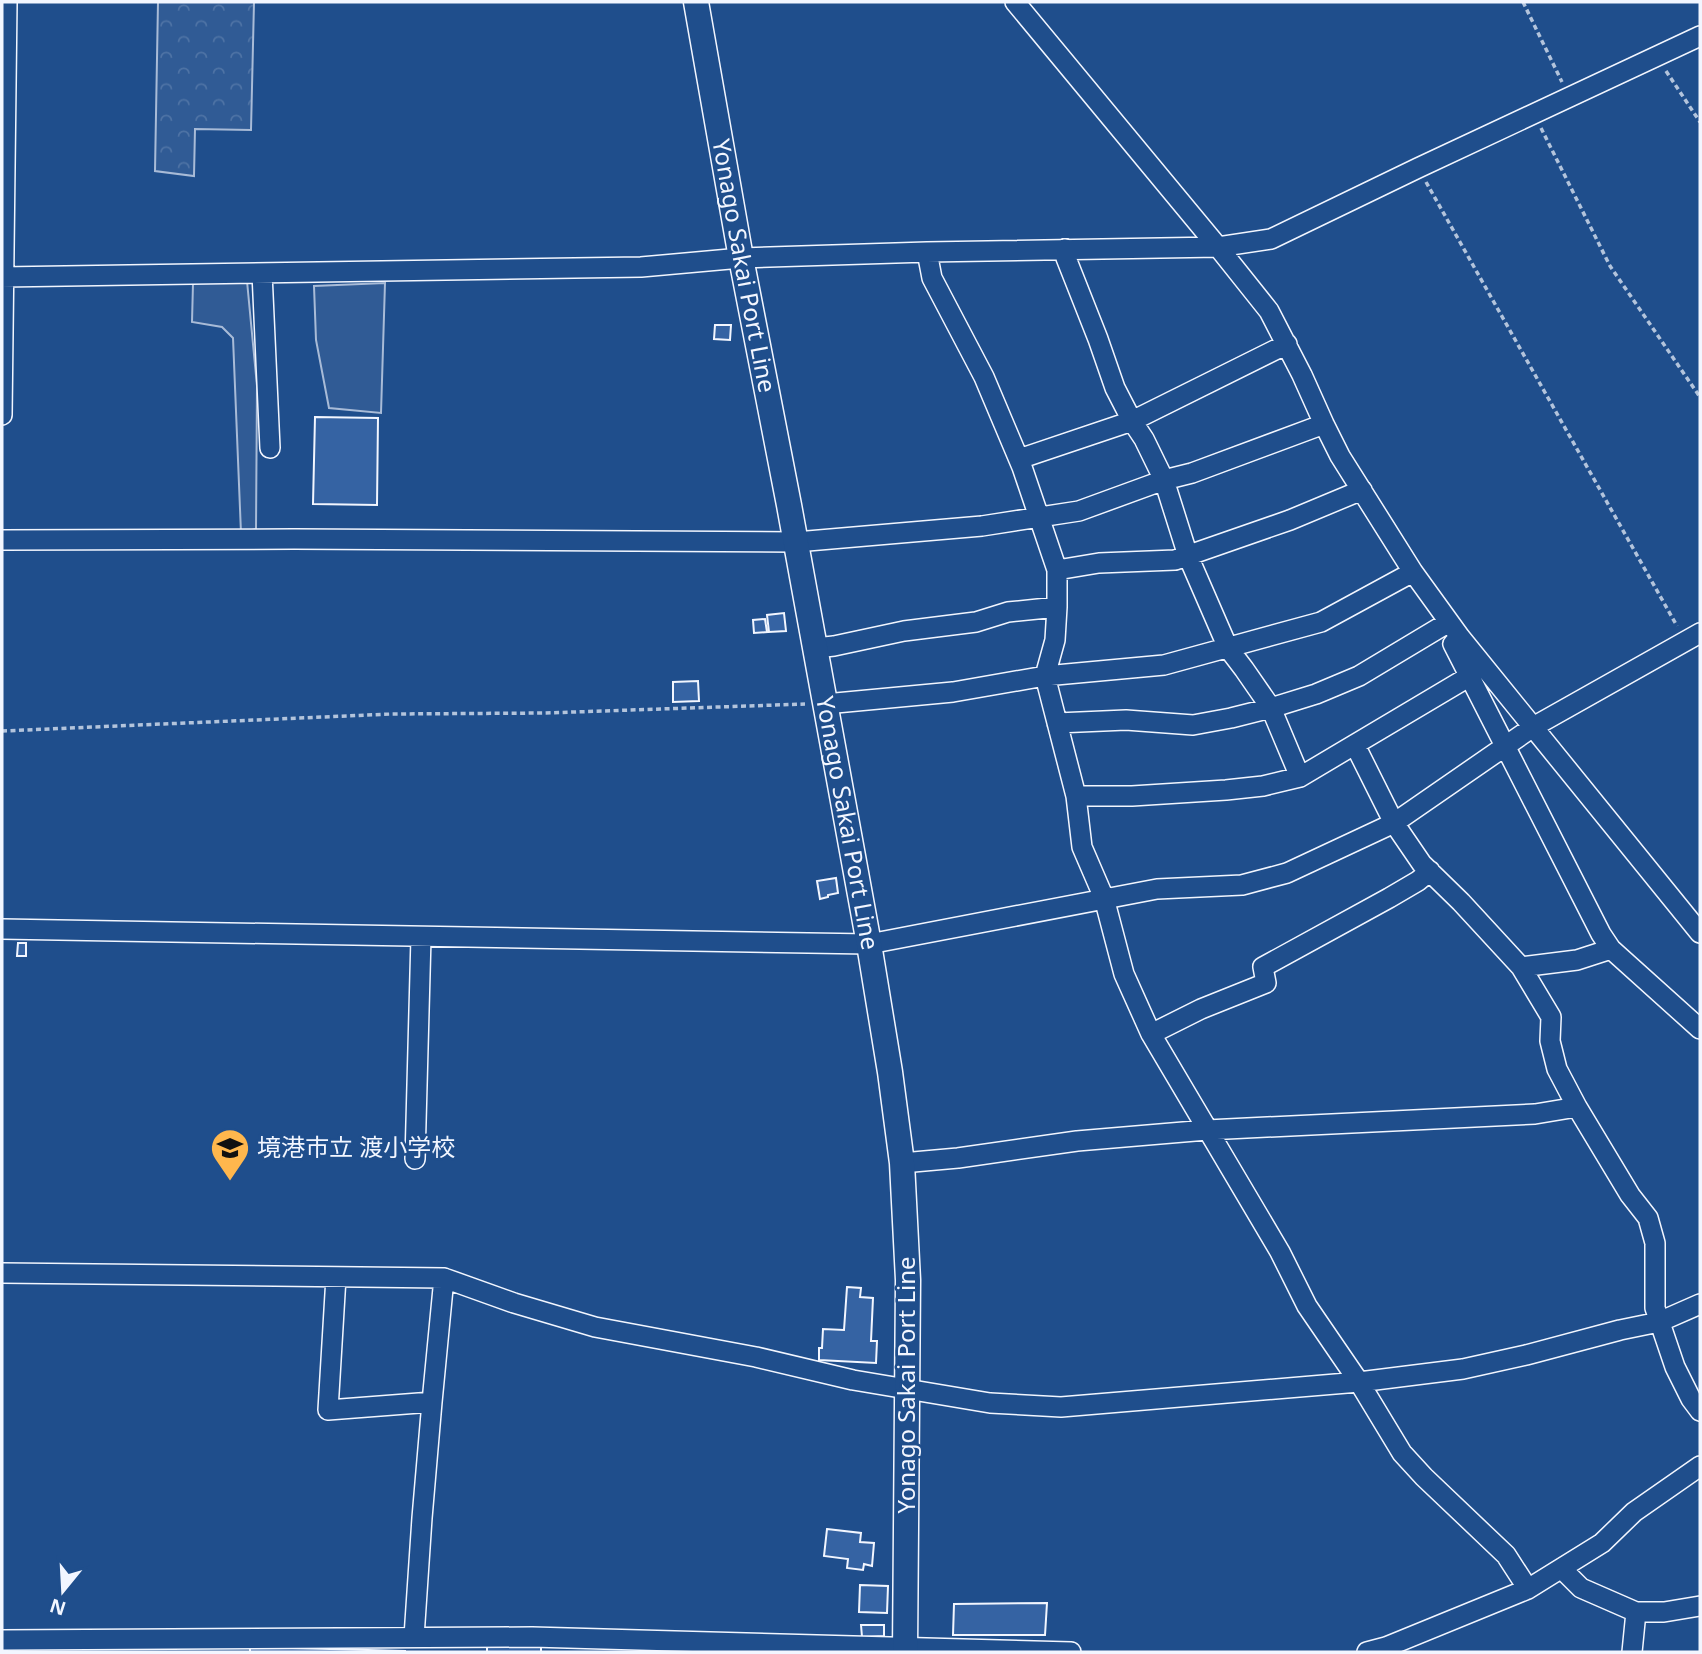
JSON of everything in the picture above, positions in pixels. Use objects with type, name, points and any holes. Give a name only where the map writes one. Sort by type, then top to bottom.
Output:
[{"type":"main road","name":"Yonago Sakai Port Line","points":[[696,2],[869,944],[902,1163],[908,1280],[905,1650]]},
{"type":"street","points":[[2,415],[7,2]]},
{"type":"street","points":[[1015,2],[1269,312],[1302,374],[1340,456],[1413,572],[1454,629],[1700,933]]},
{"type":"street","points":[[3,277],[641,267],[741,258],[1218,247],[1272,239],[1700,36]]},
{"type":"street","points":[[1065,250],[1115,388],[1164,480],[1188,556],[1228,648],[1271,708],[1300,777]]},
{"type":"street","points":[[927,252],[932,278],[984,377],[1019,459],[1057,570],[1055,640],[1045,676],[1076,796],[1082,847],[1104,898],[1124,974],[1151,1034],[1280,1252],[1307,1307],[1359,1382],[1402,1453],[1506,1555],[1528,1588]]},
{"type":"street","points":[[262,273],[270,447]]},
{"type":"street","points":[[1019,459],[1132,421],[1287,345]]},
{"type":"street","points":[[2,540],[796,542],[982,526],[1079,510],[1192,473],[1324,424]]},
{"type":"street","points":[[1057,570],[1099,563],[1175,560],[1290,520],[1362,490]]},
{"type":"street","points":[[825,704],[953,692],[1045,676],[1164,664],[1321,622],[1413,572]]},
{"type":"street","points":[[815,648],[904,631],[976,622],[1008,612],[1058,607]]},
{"type":"street","points":[[1454,629],[1453,644],[1595,923],[1611,949],[1700,1029]]},
{"type":"street","points":[[1057,723],[1126,720],[1193,724],[1231,718],[1316,694],[1454,629]]},
{"type":"street","points":[[2,929],[869,944],[1157,889],[1242,885],[1287,873],[1394,823],[1533,727],[1693,637]]},
{"type":"street","points":[[1076,796],[1132,796],[1226,790],[1263,786],[1300,777],[1470,676]]},
{"type":"street","points":[[1355,745],[1394,823],[1422,864],[1521,967],[1551,1017],[1550,1041],[1557,1069],[1630,1195],[1648,1218],[1655,1243],[1655,1308],[1675,1367],[1700,1411]]},
{"type":"street","points":[[1151,1034],[1201,1009],[1266,983],[1263,967],[1389,898],[1430,871]]},
{"type":"street","points":[[415,1159],[421,937]]},
{"type":"street","points":[[1521,967],[1577,960],[1611,949]]},
{"type":"street","points":[[902,1163],[1077,1141],[1207,1130],[1535,1114],[1577,1107]]},
{"type":"street","points":[[2,1273],[444,1278],[514,1303],[595,1327],[756,1357],[853,1380],[990,1404],[1061,1407],[1359,1382],[1463,1369],[1659,1322],[1700,1304]]},
{"type":"street","points":[[336,1277],[328,1410],[432,1402]]},
{"type":"street","points":[[414,1637],[444,1278]]},
{"type":"street","points":[[1367,1652],[1386,1647],[1528,1588],[1602,1543],[1634,1512],[1700,1466]]},
{"type":"street","points":[[1562,1569],[1581,1588],[1636,1612],[1664,1612],[1700,1606]]},
{"type":"street","points":[[1632,1652],[1636,1612]]},
{"type":"street","points":[[2,1640],[532,1637],[905,1650],[1071,1652]]},
{"type":"path","points":[[1523,2],[1569,97]]},
{"type":"path","points":[[1657,57],[1700,122]]},
{"type":"path","points":[[1534,114],[1610,266],[1700,397]]},
{"type":"path","points":[[1418,168],[1661,599],[1693,637]]},
{"type":"path","points":[[2,731],[392,714],[545,713],[825,704]]},
{"type":"shaded area","points":[[247,281],[257,386],[256,529],[241,533],[233,338],[222,327],[192,322],[193,283]]},
{"type":"shaded area","points":[[385,283],[381,413],[329,408],[316,340],[314,286]]},
{"type":"green space","points":[[158,2],[254,2],[251,130],[195,129],[194,176],[155,171]]},
{"type":"building","points":[[715,325],[731,325],[730,340],[714,339]]},
{"type":"building","points":[[315,417],[378,418],[377,505],[313,504]]},
{"type":"building","points":[[784,613],[786,631],[769,632],[767,615]]},
{"type":"building","points":[[765,619],[767,632],[754,633],[753,620]]},
{"type":"building","points":[[698,681],[699,701],[673,702],[673,682]]},
{"type":"building","points":[[836,878],[838,893],[820,899],[817,881]]},
{"type":"building","points":[[18,943],[26,943],[26,956],[17,956]]},
{"type":"building","points":[[847,1287],[861,1288],[860,1297],[873,1298],[871,1341],[877,1341],[876,1363],[819,1360],[823,1329],[844,1330]]},
{"type":"building","points":[[827,1529],[861,1533],[860,1542],[874,1543],[872,1566],[864,1564],[863,1570],[847,1568],[848,1559],[824,1556]]},
{"type":"building","points":[[860,1585],[888,1586],[887,1613],[859,1612]]},
{"type":"building","points":[[1047,1603],[1045,1635],[953,1635],[954,1604]]},
{"type":"building","points":[[861,1625],[884,1625],[884,1636],[862,1637]]},
{"type":"building","points":[[487,1643],[541,1644],[541,1652],[487,1652]]},
{"type":"building","points":[[250,1647],[405,1651],[405,1652],[250,1652]]},
{"type":"place","name":"境港市立 渡小学校","points":[[230,1182]]}]
